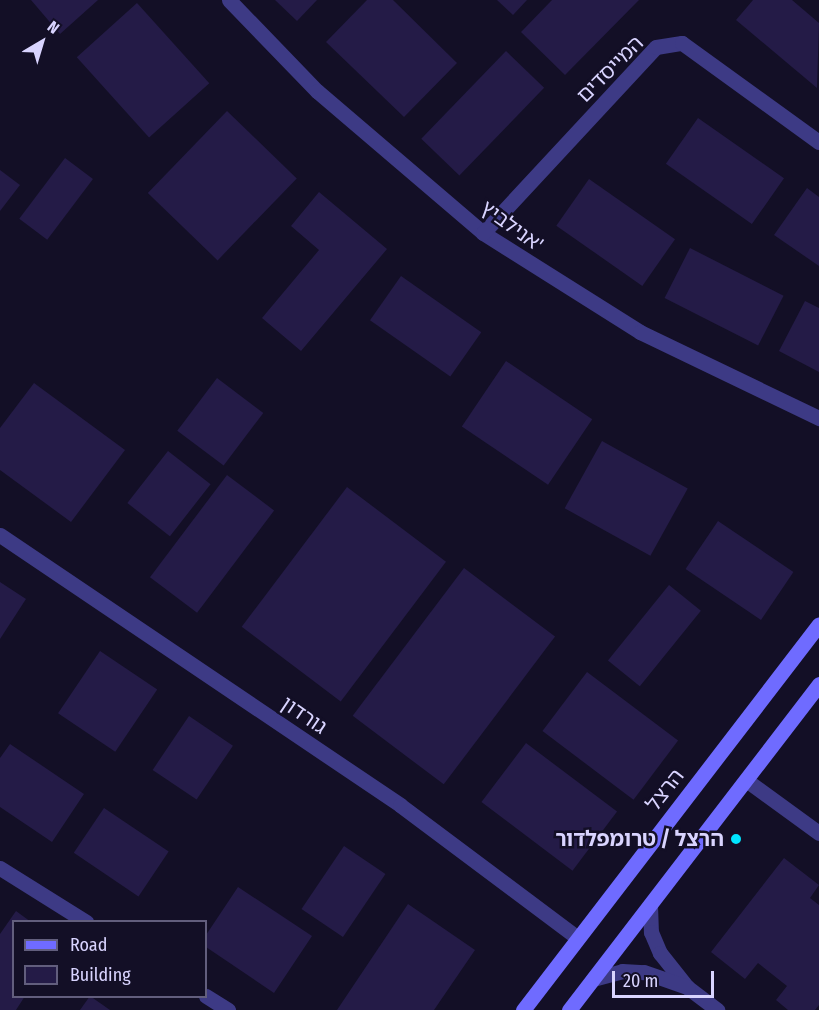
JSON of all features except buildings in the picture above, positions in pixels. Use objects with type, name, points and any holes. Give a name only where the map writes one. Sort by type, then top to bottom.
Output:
[{"type":"street","name":"אנילביץ'","points":[[230,0],[317,91],[483,233],[640,332],[819,418]]},
{"type":"street","name":"המייסדים","points":[[483,233],[656,47],[682,43],[819,142]]},
{"type":"street","name":"גורדון","points":[[0,535],[400,805],[578,938]]},
{"type":"street","name":"הרצל","points":[[523,1010],[819,624]]},
{"type":"street","points":[[569,1010],[819,684]]},
{"type":"street","points":[[746,780],[819,833]]},
{"type":"street","points":[[0,868],[84,920]]},
{"type":"street","points":[[650,905],[651,932],[660,953],[687,987],[717,1010]]},
{"type":"street","points":[[593,979],[622,971],[644,972],[687,987]]},
{"type":"street","points":[[207,997],[228,1010]]},
{"type":"place","name":"הרצל / טרומפלדור","points":[[736,839]]}]
